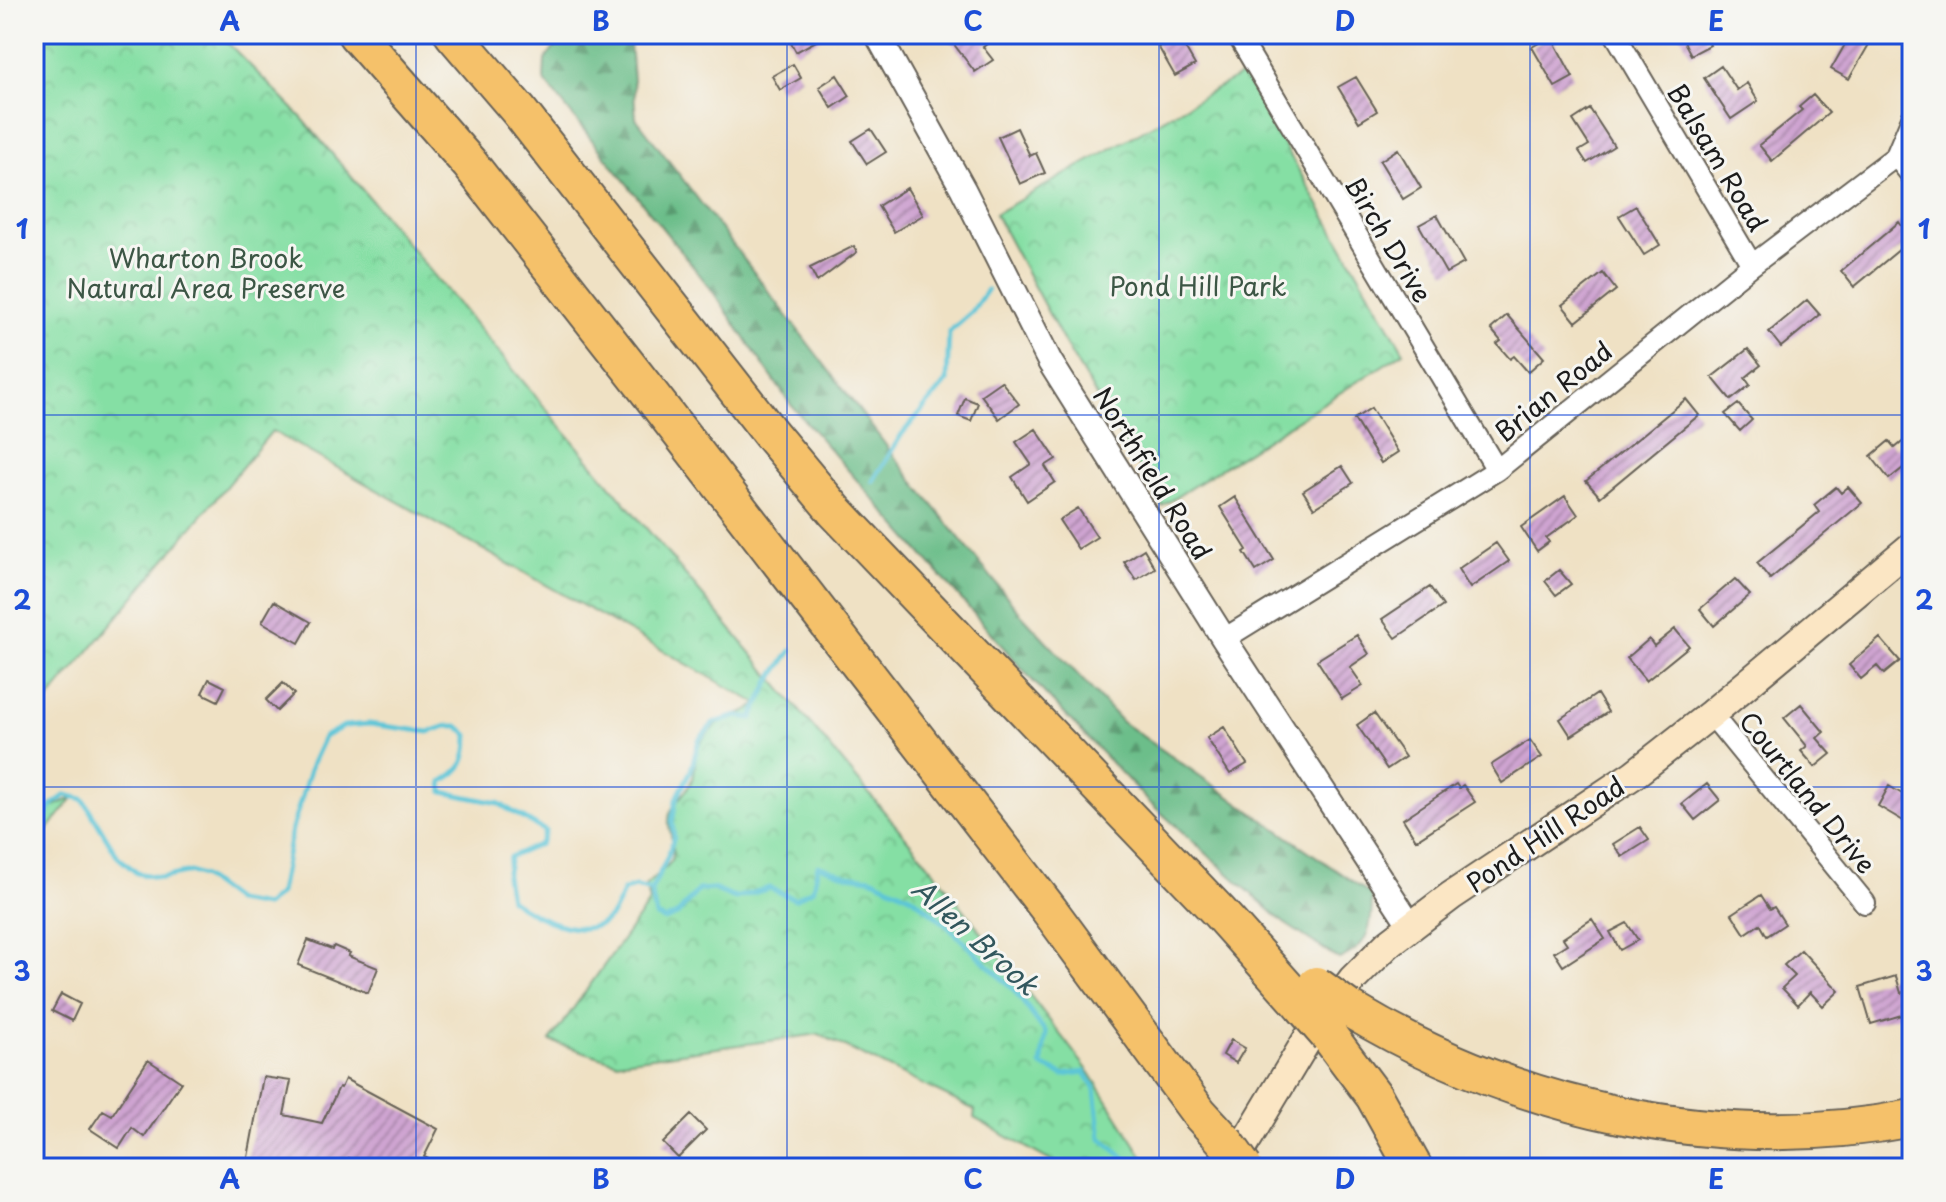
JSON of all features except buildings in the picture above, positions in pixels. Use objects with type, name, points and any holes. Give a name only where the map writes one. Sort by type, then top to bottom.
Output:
[{"type":"highway","points":[[356,34],[469,163],[1069,935],[1199,1113],[1227,1160]]},
{"type":"highway","points":[[453,34],[559,161],[770,433],[835,511],[1219,912],[1339,1022],[1374,1096],[1414,1168]]},
{"type":"highway","points":[[1339,1022],[1410,1043],[1474,1072],[1550,1098],[1611,1113],[1681,1124],[1758,1130],[1833,1128],[1912,1118]]},
{"type":"main road","name":"Pond Hill Road","points":[[1227,1160],[1327,1013],[1370,961],[1411,926],[1633,775],[1912,546]]},
{"type":"street","name":"Northfield Road","points":[[877,34],[963,189],[1050,362],[1224,639],[1411,926]]},
{"type":"street","name":"Birch Drive","points":[[1237,34],[1497,470]]},
{"type":"street","name":"Balsam Road","points":[[1615,34],[1752,265]]},
{"type":"street","points":[[1912,118],[1896,156],[1912,176]]},
{"type":"street","name":"Brian Road","points":[[1224,639],[1497,470],[1752,265],[1896,156]]},
{"type":"street","name":"Courtland Drive","points":[[1711,714],[1865,903]]},
{"type":"green space","name":"Wharton Brook Natural Area Preserve","points":[[34,34],[219,34],[302,118],[934,871],[1090,1073],[1150,1168],[1063,1168],[974,1118],[975,1110],[819,1034],[616,1062],[550,1041],[650,901],[645,886],[671,861],[673,847],[669,817],[691,782],[699,745],[715,726],[758,704],[272,431],[34,717]]},
{"type":"green space","points":[[565,34],[634,34],[630,42],[636,118],[914,482],[1021,614],[1122,722],[1372,895],[1370,926],[1357,948],[1339,959],[1284,923],[1148,801],[1032,680],[791,405],[711,289],[544,80],[545,60]]},
{"type":"green space","name":"Pond Hill Park","points":[[1243,74],[1404,352],[1162,506],[1065,344],[995,214]]},
{"type":"green space","points":[[73,798],[34,847],[34,821],[54,806]]},
{"type":"waterway","points":[[873,481],[902,434],[947,381],[949,332],[972,312],[987,290]]},
{"type":"waterway","points":[[651,891],[674,837],[672,823],[676,800],[691,770],[699,740],[714,723],[738,716],[752,718],[770,681],[791,651]]},
{"type":"waterway","name":"Allen Brook","points":[[34,821],[43,820],[53,804],[66,795],[83,799],[118,857],[137,873],[161,878],[190,872],[203,877],[235,901],[265,906],[280,893],[292,829],[312,763],[324,737],[344,726],[369,724],[429,732],[458,726],[468,735],[467,751],[460,768],[442,782],[443,792],[498,803],[545,831],[540,844],[510,857],[506,876],[510,899],[520,906],[558,924],[586,928],[609,918],[624,890],[636,887],[651,891],[656,916],[665,920],[677,915],[698,890],[713,889],[735,898],[770,888],[795,899],[813,889],[818,865],[847,875],[871,878],[912,897],[942,921],[1014,990],[1046,1033],[1041,1065],[1063,1075],[1085,1072],[1095,1089],[1101,1138],[1137,1168]]}]
